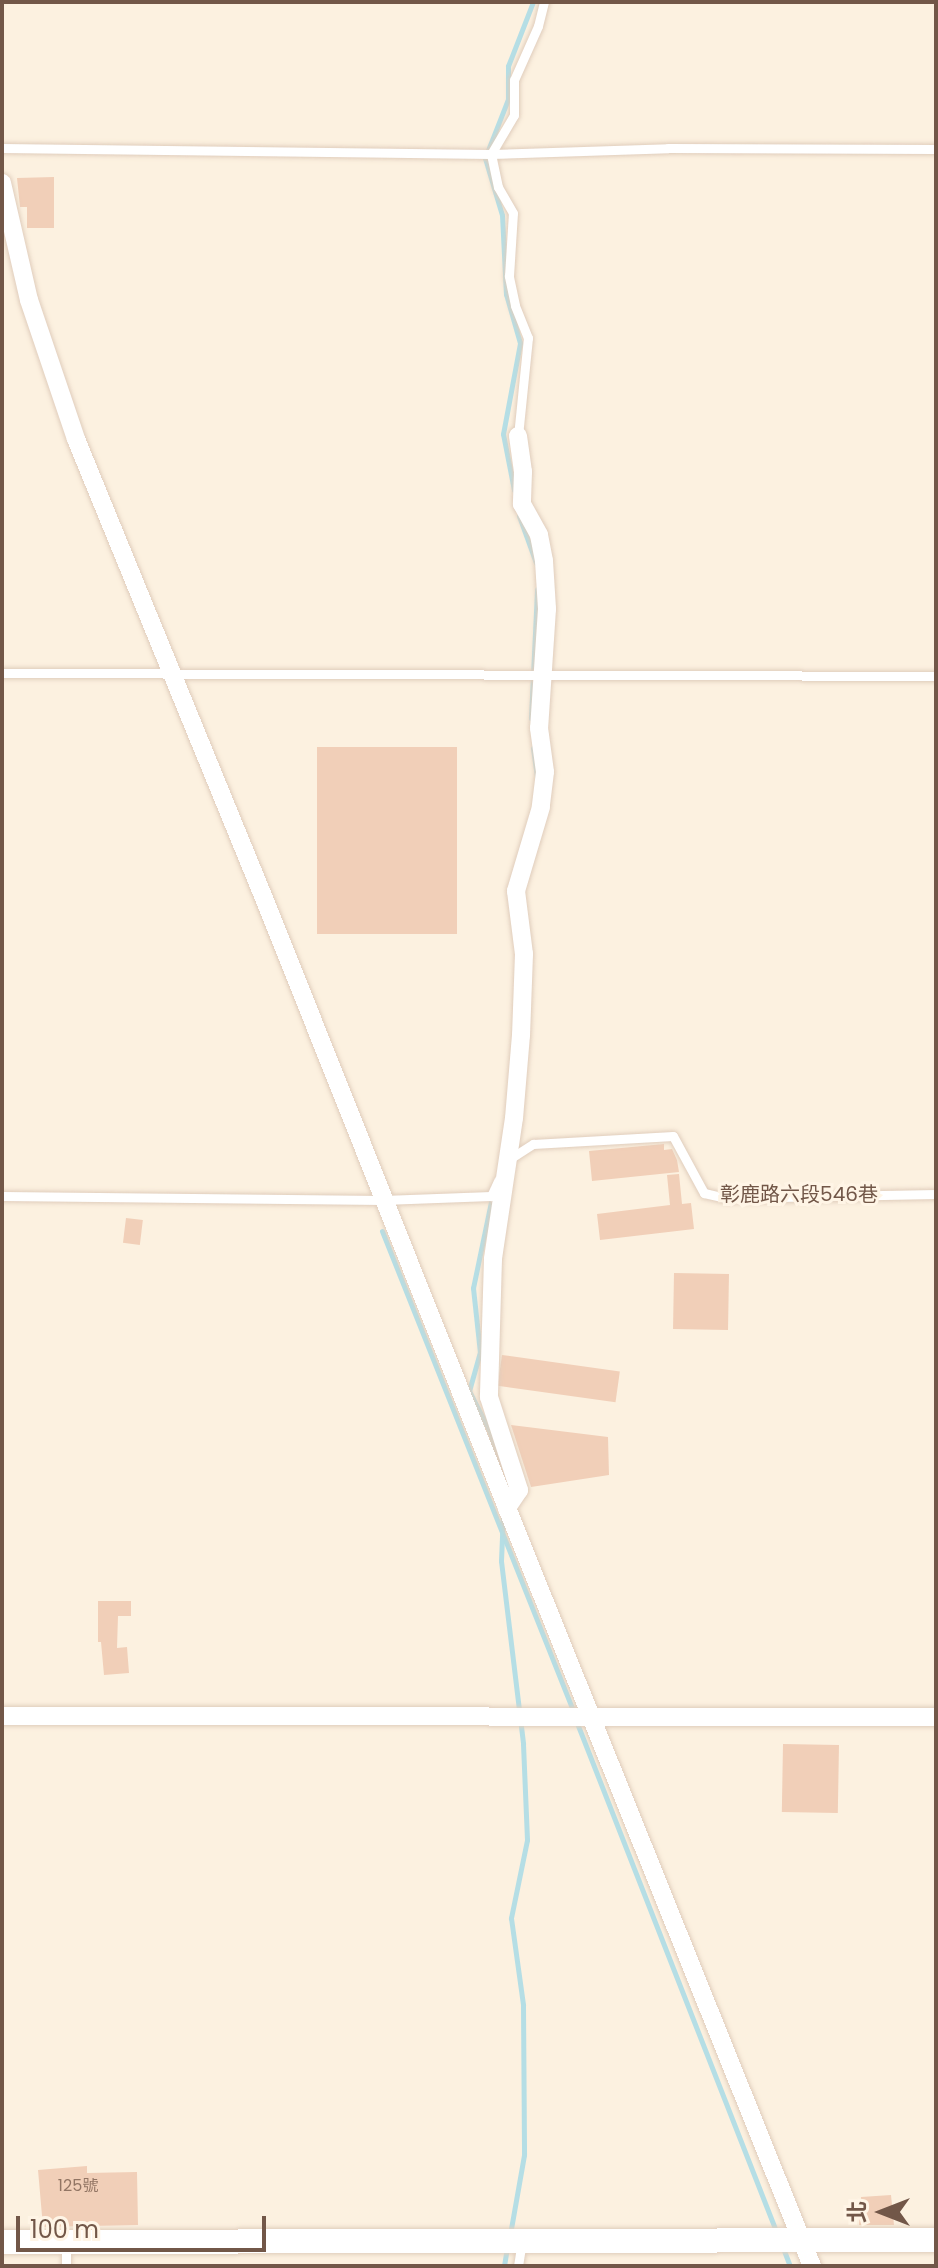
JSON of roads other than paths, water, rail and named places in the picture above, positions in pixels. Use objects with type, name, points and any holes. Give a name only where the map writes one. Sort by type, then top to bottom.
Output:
[{"type":"street","points":[[2,183],[29,300],[76,439],[812,2266]]},
{"type":"street","points":[[507,1508],[519,1490],[489,1397],[493,1259],[509,1159],[524,954],[516,891],[541,807],[545,772],[539,728],[547,609],[539,535],[522,504],[523,472],[518,436]]},
{"type":"street","points":[[2,1716],[936,1717]]},
{"type":"street","points":[[2,2242],[936,2240]]},
{"type":"lane","points":[[518,436],[528,338],[515,305],[509,276],[513,213],[498,187],[491,154],[514,115],[514,80],[538,26],[544,2]]},
{"type":"lane","points":[[2,148],[491,154],[668,148],[936,149]]},
{"type":"lane","points":[[2,673],[936,676]]},
{"type":"lane","name":"彰鹿路六段546巷","points":[[509,1159],[533,1144],[673,1136],[704,1193],[726,1198],[936,1194]]},
{"type":"lane","points":[[2,1196],[383,1200],[491,1196],[509,1159]]},
{"type":"lane","points":[[518,2266],[522,2240]]},
{"type":"lane","points":[[66,2241],[66,2266]]},
{"type":"waterway","points":[[514,490],[503,434],[520,343],[506,294],[502,215],[485,158],[508,99],[508,66],[533,2]]},
{"type":"waterway","points":[[519,516],[536,563]]},
{"type":"waterway","points":[[531,718],[537,589]]},
{"type":"waterway","points":[[533,748],[537,778]]},
{"type":"waterway","points":[[492,1197],[473,1288],[480,1352],[469,1391],[490,1432],[506,1487]]},
{"type":"waterway","points":[[382,1231],[574,1713]]},
{"type":"waterway","points":[[503,1513],[501,1561],[523,1744],[527,1840],[511,1918],[523,2005],[524,2155],[510,2234]]},
{"type":"waterway","points":[[577,1723],[776,2231]]},
{"type":"waterway","points":[[504,2266],[507,2247]]},
{"type":"waterway","points":[[783,2248],[790,2266]]}]
